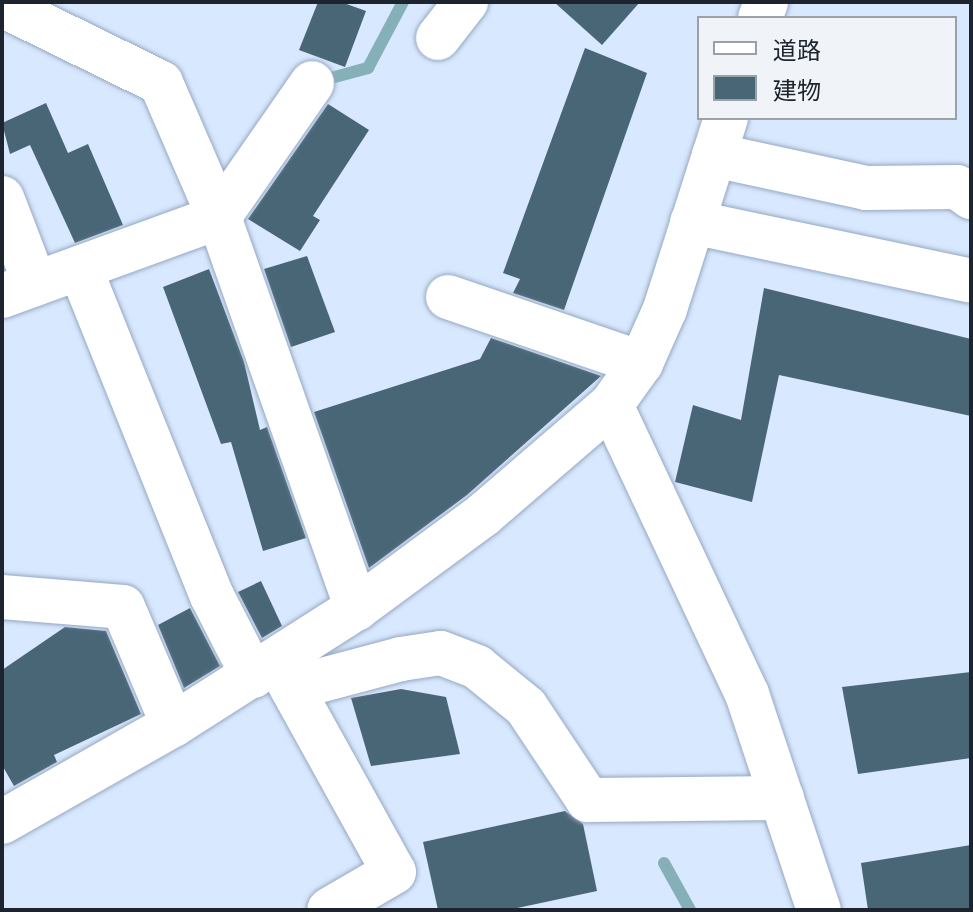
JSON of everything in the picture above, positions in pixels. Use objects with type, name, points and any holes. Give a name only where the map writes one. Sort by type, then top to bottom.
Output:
[{"type":"street","points":[[438,38],[466,2]]},
{"type":"street","points":[[2,5],[161,83],[219,217],[357,608]]},
{"type":"street","points":[[2,198],[18,290],[219,217],[312,83]]},
{"type":"street","points":[[2,822],[173,725],[274,675],[357,608],[483,515],[611,405],[641,363],[720,136],[866,188],[957,187],[971,197]]},
{"type":"street","points":[[692,222],[971,281]]},
{"type":"street","points":[[80,268],[212,596],[274,675],[394,872],[329,910]]},
{"type":"street","points":[[448,297],[641,363]]},
{"type":"street","points":[[611,405],[747,694],[819,910]]},
{"type":"street","points":[[2,597],[123,607],[173,725]]},
{"type":"street","points":[[274,675],[441,653],[477,667],[526,707],[588,800],[782,798]]},
{"type":"building","points":[[318,2],[341,2],[366,11],[345,67],[299,50]]},
{"type":"building","points":[[554,2],[640,2],[602,45]]},
{"type":"building","points":[[585,48],[647,73],[564,310],[513,293],[520,279],[503,273]]},
{"type":"building","points":[[46,103],[68,153],[88,144],[123,225],[75,243],[30,145],[10,154],[2,123]]},
{"type":"building","points":[[328,104],[369,130],[313,216],[320,220],[300,251],[248,219]]},
{"type":"building","points":[[307,256],[335,332],[291,347],[264,269]]},
{"type":"building","points":[[209,269],[244,362],[260,430],[267,427],[306,538],[263,551],[231,442],[221,444],[163,287]]},
{"type":"building","points":[[764,288],[971,339],[971,416],[779,375],[752,502],[675,482],[693,405],[741,420]]},
{"type":"building","points":[[491,338],[601,376],[467,495],[369,568],[314,412],[480,359]]},
{"type":"building","points":[[261,581],[282,626],[262,638],[238,592]]},
{"type":"building","points":[[190,608],[220,666],[184,688],[158,625]]},
{"type":"building","points":[[65,627],[106,631],[141,714],[54,755],[57,762],[14,786],[2,765],[2,670]]},
{"type":"building","points":[[971,672],[971,758],[858,774],[842,687]]},
{"type":"building","points":[[401,689],[446,697],[460,754],[371,766],[351,698]]},
{"type":"building","points":[[565,811],[583,824],[597,891],[508,910],[438,910],[423,842]]},
{"type":"building","points":[[971,845],[971,910],[868,910],[861,863]]},
{"type":"waterway","points":[[320,81],[368,68],[403,2]]},
{"type":"waterway","points":[[664,863],[690,910]]}]
